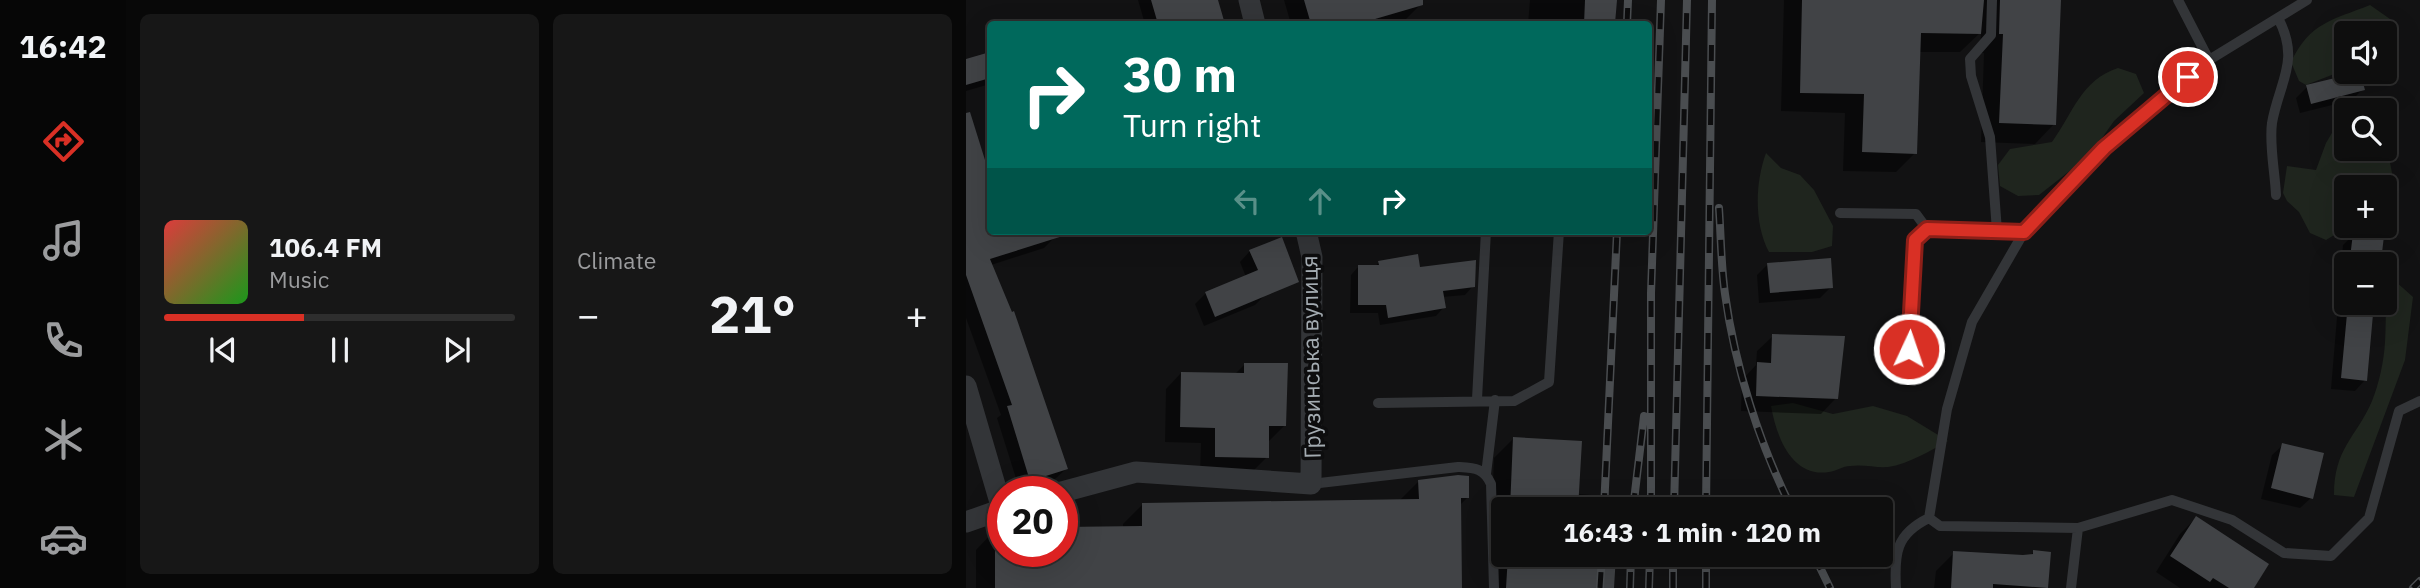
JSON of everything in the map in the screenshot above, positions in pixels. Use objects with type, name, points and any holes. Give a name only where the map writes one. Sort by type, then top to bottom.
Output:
[{"type":"street","points":[[1249,0],[1254,21]]},
{"type":"street","name":"Грузинська вулиця","points":[[1307,235],[1312,257],[1311,484]]},
{"type":"street","points":[[966,386],[993,476]]},
{"type":"street","points":[[1078,488],[1136,472],[1311,484]]},
{"type":"street","points":[[966,522],[987,515]]},
{"type":"lane","points":[[1992,0],[1991,35],[1970,59],[1971,76],[1990,137],[1997,231]]},
{"type":"lane","points":[[2178,0],[2209,60]]},
{"type":"lane","points":[[1929,518],[1947,409],[1972,322],[2024,232],[2104,148],[2209,60],[2307,0]]},
{"type":"lane","points":[[2276,195],[2272,124],[2290,68],[2287,34],[2278,18]]},
{"type":"lane","points":[[1840,214],[1916,214],[1927,229]]},
{"type":"lane","points":[[1878,349],[1909,349],[1915,240],[1927,229],[2024,232]]},
{"type":"lane","points":[[1477,399],[1486,235]]},
{"type":"lane","points":[[1378,402],[1477,399],[1514,401],[1549,382],[1559,235]]},
{"type":"lane","points":[[1486,474],[1495,400]]},
{"type":"lane","points":[[1929,518],[1940,526],[2078,528],[2172,500],[2232,520],[2284,553],[2332,556],[2370,518],[2399,411],[2420,401]]},
{"type":"lane","points":[[1311,484],[1458,467],[1476,468],[1486,474],[1491,484],[1494,588]]},
{"type":"lane","points":[[1896,588],[1894,558],[1909,528],[1929,518]]},
{"type":"lane","points":[[2071,588],[2078,528]]},
{"type":"shaded area","points":[[2370,5],[2390,21],[2334,21],[2334,74],[2306,85],[2299,81],[2291,62],[2306,38],[2334,19]]},
{"type":"shaded area","points":[[2118,68],[2136,74],[2144,93],[2114,121],[2090,155],[2039,195],[2018,196],[2000,186],[1998,165],[2010,149],[2052,142],[2086,89],[2105,73]]},
{"type":"shaded area","points":[[2334,129],[2334,161],[2390,161],[2392,175],[2334,175],[2334,235],[2326,240],[2310,233],[2299,212],[2283,193],[2287,166],[2316,170]]},
{"type":"shaded area","points":[[1766,153],[1781,168],[1800,175],[1814,190],[1833,226],[1832,246],[1812,252],[1769,252],[1761,229],[1758,203],[1760,177]]},
{"type":"shaded area","points":[[2397,283],[2413,297],[2405,360],[2354,497],[2334,495],[2342,454],[2372,401],[2384,349],[2386,315],[2397,315]]},
{"type":"shaded area","points":[[1793,403],[1833,414],[1873,406],[1907,416],[1948,441],[1896,465],[1855,466],[1816,472],[1795,461],[1777,429],[1771,406]]},
{"type":"building","points":[[1151,0],[1218,0],[1224,21],[1157,21]]},
{"type":"building","points":[[1304,0],[1423,0],[1423,5],[1368,21],[1310,21]]},
{"type":"building","points":[[1585,0],[1617,0],[1615,21],[1584,21]]},
{"type":"building","points":[[1802,0],[1984,0],[1981,34],[1921,33],[1917,154],[1862,152],[1864,94],[1800,93]]},
{"type":"building","points":[[2000,0],[2061,0],[2056,125],[1999,123],[2003,34],[1999,34]]},
{"type":"building","points":[[987,53],[987,79],[966,85],[966,59]]},
{"type":"building","points":[[2334,78],[2334,84],[2363,84],[2365,90],[2311,104],[2306,85]]},
{"type":"building","points":[[970,112],[987,166],[987,235],[1066,235],[990,259],[1012,312],[1014,311],[1068,469],[1046,476],[1028,476],[1007,406],[1012,405],[966,275],[966,113]]},
{"type":"building","points":[[1282,237],[1299,282],[1215,317],[1205,292],[1258,270],[1249,250]]},
{"type":"building","points":[[2352,238],[2384,238],[2382,252],[2351,252]]},
{"type":"building","points":[[1418,254],[1420,267],[1476,260],[1475,287],[1443,291],[1446,308],[1388,318],[1386,305],[1358,305],[1358,265],[1379,265],[1378,261]]},
{"type":"building","points":[[1831,258],[1833,288],[1770,293],[1767,263]]},
{"type":"building","points":[[2347,315],[2373,315],[2367,381],[2341,378]]},
{"type":"building","points":[[1772,334],[1845,336],[1838,399],[1756,396],[1757,362],[1771,363]]},
{"type":"building","points":[[1244,363],[1288,363],[1286,426],[1269,426],[1269,458],[1215,457],[1215,428],[1180,427],[1181,372],[1244,373]]},
{"type":"building","points":[[1513,437],[1582,441],[1579,497],[1510,497]]},
{"type":"building","points":[[2282,443],[2324,453],[2313,499],[2271,488]]},
{"type":"building","points":[[1469,476],[1469,498],[1461,498],[1462,588],[995,588],[995,567],[1078,567],[1078,527],[1142,526],[1142,503],[1419,499],[1418,480]]},
{"type":"building","points":[[2196,516],[2269,564],[2254,588],[2229,588],[2213,578],[2210,582],[2170,556]]},
{"type":"building","points":[[2033,550],[2051,552],[2048,588],[1993,584],[1993,588],[1951,588],[1953,551],[2023,555],[2033,554]]},
{"type":"building","points":[[1507,567],[1615,567],[1614,588],[1506,588]]},
{"type":"railway","points":[[1627,21],[1628,0]]},
{"type":"railway","points":[[1651,497],[1651,293],[1661,0]]},
{"type":"railway","points":[[1674,497],[1687,0]]},
{"type":"railway","points":[[1706,497],[1712,0]]},
{"type":"railway","points":[[1719,208],[1724,283],[1735,349],[1759,431],[1786,497]]},
{"type":"railway","points":[[1605,497],[1617,235]]},
{"type":"railway","points":[[1634,497],[1644,416]]},
{"type":"railway","points":[[1600,588],[1601,567]]},
{"type":"railway","points":[[1630,588],[1631,567]]},
{"type":"railway","points":[[1649,588],[1650,567]]},
{"type":"railway","points":[[1673,567],[1673,588]]},
{"type":"railway","points":[[1706,567],[1706,588]]},
{"type":"railway","points":[[1820,567],[1830,588]]},
{"type":"railway","points":[[2413,588],[2420,581]]},
{"type":"route","points":[[1909,349],[1915,240],[1927,229],[2024,232],[2104,148],[2188,77]]}]
